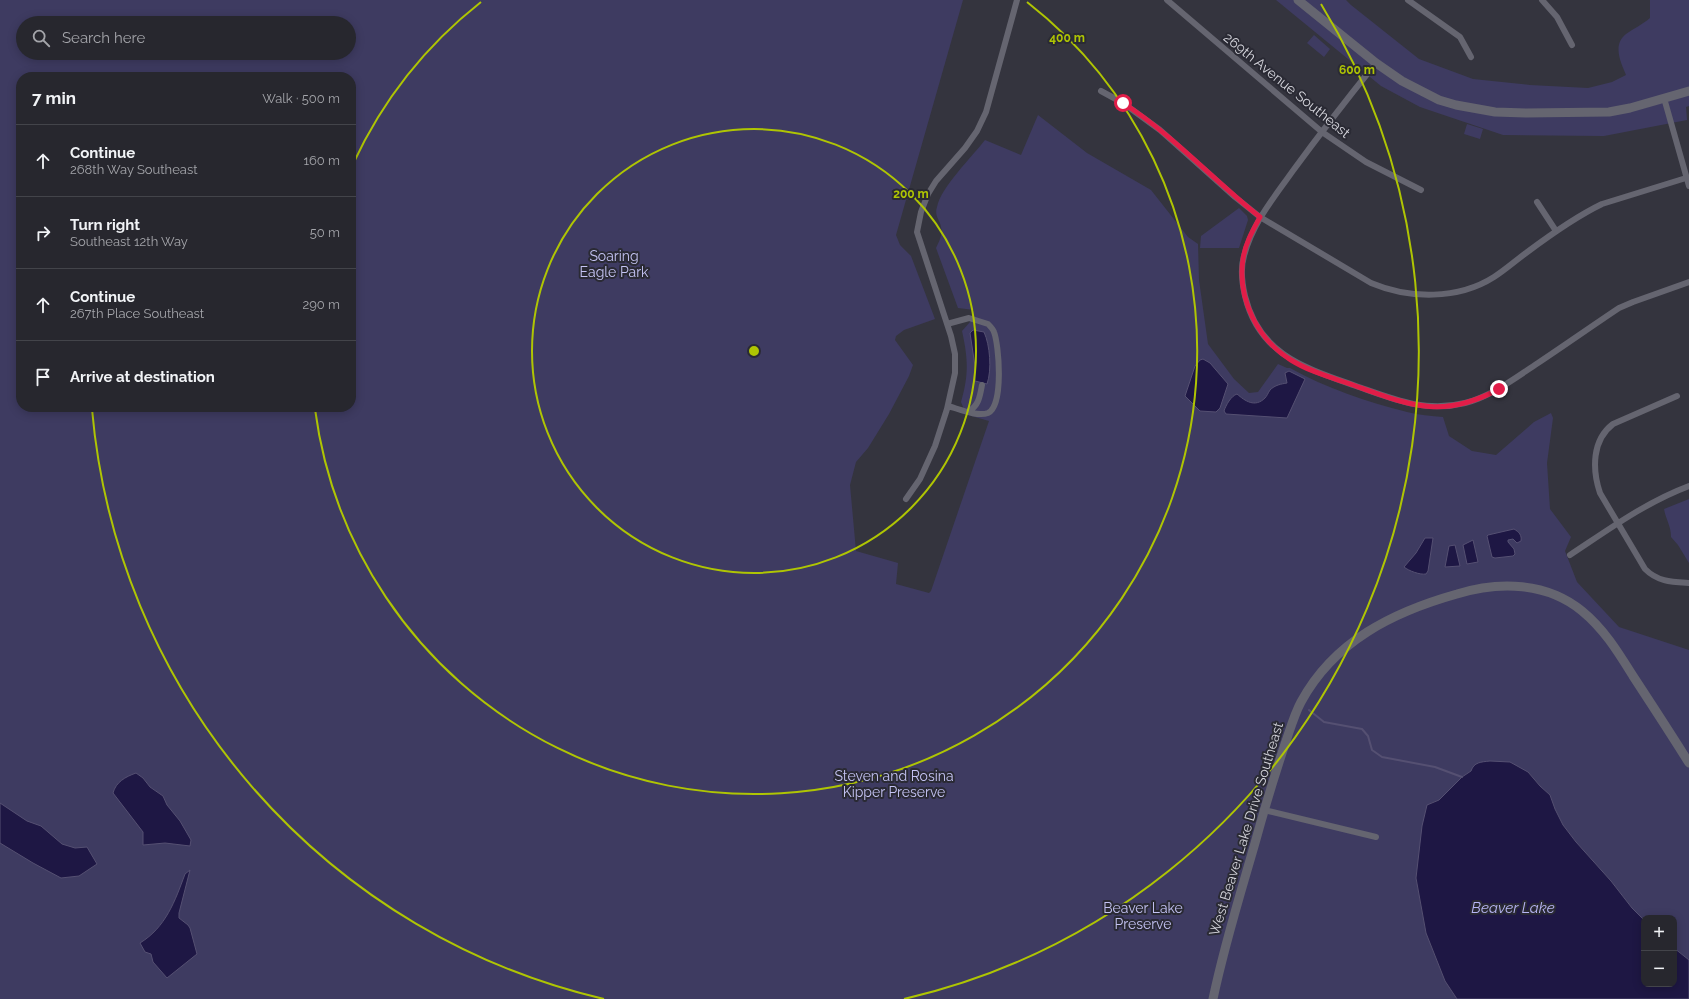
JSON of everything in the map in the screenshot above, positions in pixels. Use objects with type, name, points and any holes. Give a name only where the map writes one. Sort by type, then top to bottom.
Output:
[{"type":"street","points":[[906,499],[920,479],[935,446],[948,406],[955,373],[955,354],[947,324],[917,232],[921,212],[928,194],[936,181],[965,148],[977,131],[986,112],[1017,0]]},
{"type":"street","name":"269th Avenue Southeast","points":[[1167,0],[1322,132],[1366,162],[1421,190]]},
{"type":"street","points":[[1298,0],[1376,63],[1402,81],[1439,100],[1472,109],[1495,112],[1609,112],[1630,108],[1689,91]]},
{"type":"street","points":[[1408,0],[1460,37],[1471,57]]},
{"type":"street","points":[[1542,0],[1557,17],[1572,45]]},
{"type":"street","points":[[1376,63],[1322,132],[1260,217],[1247,244],[1243,258],[1242,274],[1247,302],[1254,321],[1270,344],[1281,353],[1309,369],[1411,405],[1436,407],[1463,403],[1488,394],[1619,308],[1689,282]]},
{"type":"street","points":[[1101,92],[1123,103],[1160,130],[1235,197],[1260,217],[1371,283],[1395,291],[1417,294],[1447,293],[1477,285],[1493,277],[1556,231],[1602,204],[1686,178]]},
{"type":"street","points":[[1664,98],[1689,186]]},
{"type":"street","points":[[1537,202],[1556,231]]},
{"type":"street","points":[[947,324],[969,318],[988,324],[994,334],[998,353],[998,384],[991,411],[983,414],[948,406]]},
{"type":"street","points":[[969,411],[974,408],[979,401],[982,385]]},
{"type":"street","points":[[1677,396],[1613,424],[1606,430],[1601,437],[1596,457],[1596,482],[1618,524],[1645,569],[1650,574],[1663,580],[1689,583]]},
{"type":"street","points":[[1570,555],[1662,498],[1689,486]]},
{"type":"street","name":"West Beaver Lake Drive Southeast","points":[[1213,999],[1222,960],[1264,810],[1286,740],[1301,702],[1320,674],[1342,650],[1382,623],[1446,597],[1476,588],[1520,586],[1553,594],[1582,611],[1606,634],[1689,763]]},
{"type":"street","points":[[1264,810],[1376,837]]},
{"type":"green space","points":[[0,0],[963,0],[896,235],[900,245],[911,256],[935,319],[904,330],[896,336],[895,340],[913,365],[909,376],[889,414],[868,448],[856,462],[850,485],[856,551],[898,563],[896,584],[929,593],[931,591],[989,421],[961,413],[963,407],[961,402],[964,392],[967,366],[966,350],[962,331],[970,322],[974,310],[958,308],[936,248],[941,230],[936,210],[944,190],[985,140],[1021,155],[1038,115],[1087,153],[1151,190],[1188,237],[1198,244],[1199,280],[1208,344],[1234,379],[1249,393],[1258,392],[1278,364],[1290,368],[1332,388],[1362,399],[1412,413],[1443,417],[1449,436],[1472,451],[1496,455],[1534,422],[1551,413],[1553,418],[1547,463],[1550,509],[1571,537],[1565,551],[1577,582],[1619,627],[1689,650],[1689,960],[1677,950],[1677,915],[1641,915],[1641,917],[1576,842],[1563,825],[1550,795],[1528,772],[1471,771],[1462,777],[1439,800],[1431,803],[1426,808],[1416,878],[1426,933],[1445,981],[1457,999],[0,999]]},
{"type":"green space","points":[[1276,0],[1346,0],[1419,59],[1473,79],[1530,85],[1588,88],[1612,82],[1626,75],[1619,54],[1619,43],[1626,34],[1650,18],[1650,0],[1689,0],[1689,106],[1686,107],[1687,120],[1604,136],[1503,135],[1420,107],[1381,86]]},
{"type":"green space","points":[[1314,35],[1330,49],[1324,57],[1307,43]]},
{"type":"green space","points":[[1467,124],[1483,129],[1480,139],[1464,134]]},
{"type":"green space","points":[[1239,208],[1247,216],[1248,220],[1239,248],[1200,248],[1201,236]]},
{"type":"green space","points":[[1689,499],[1689,563],[1678,545],[1671,537],[1664,509]]},
{"type":"water","points":[[973,330],[984,332],[988,344],[990,365],[987,384],[975,381],[975,366],[970,333]]},
{"type":"water","points":[[1203,359],[1210,363],[1228,384],[1220,408],[1216,412],[1200,411],[1185,396],[1195,366],[1200,360]]},
{"type":"water","points":[[1289,371],[1305,379],[1287,418],[1226,414],[1224,411],[1227,404],[1237,394],[1250,402],[1258,403],[1266,397],[1272,388],[1287,383],[1285,373]]},
{"type":"water","points":[[1514,529],[1520,534],[1521,537],[1521,541],[1517,543],[1513,539],[1508,540],[1514,549],[1515,554],[1513,556],[1492,557],[1487,536]]},
{"type":"water","points":[[1425,538],[1433,538],[1428,571],[1424,574],[1404,567],[1416,553]]},
{"type":"water","points":[[1473,540],[1478,562],[1467,564],[1463,545]]},
{"type":"water","points":[[1455,545],[1460,566],[1445,567],[1449,546]]},
{"type":"water","name":"Beaver Lake","points":[[1481,762],[1510,762],[1528,772],[1550,795],[1563,825],[1641,917],[1641,987],[1677,987],[1677,950],[1689,960],[1689,999],[1457,999],[1445,981],[1426,933],[1416,878],[1422,826],[1427,805],[1439,800],[1462,777],[1471,771],[1476,764]]},
{"type":"water","points":[[136,773],[143,778],[150,787],[163,796],[167,805],[180,821],[191,840],[190,846],[165,843],[143,845],[143,832],[113,793],[116,786],[122,780]]},
{"type":"water","points":[[0,803],[27,821],[41,826],[62,844],[75,848],[87,847],[97,864],[79,876],[61,878],[0,843]]},
{"type":"water","points":[[190,870],[179,918],[190,928],[197,954],[167,978],[153,962],[151,954],[145,952],[140,943],[149,937],[163,921],[173,903],[185,874]]},
{"type":"waterway","points":[[1309,710],[1324,722],[1362,729],[1368,736],[1372,750],[1382,757],[1435,767],[1462,777]]},
{"type":"route","points":[[1123,103],[1160,130],[1235,197],[1260,217],[1251,233],[1243,258],[1242,274],[1244,292],[1250,312],[1261,333],[1270,344],[1281,353],[1292,361],[1309,369],[1411,405],[1436,407],[1449,406],[1476,400],[1499,389]]},
{"type":"park label","name":"Soaring Eagle Park","points":[[614,264]]},
{"type":"park label","name":"Steven and Rosina Kipper Preserve","points":[[894,784]]},
{"type":"park label","name":"Beaver Lake Preserve","points":[[1143,916]]}]
